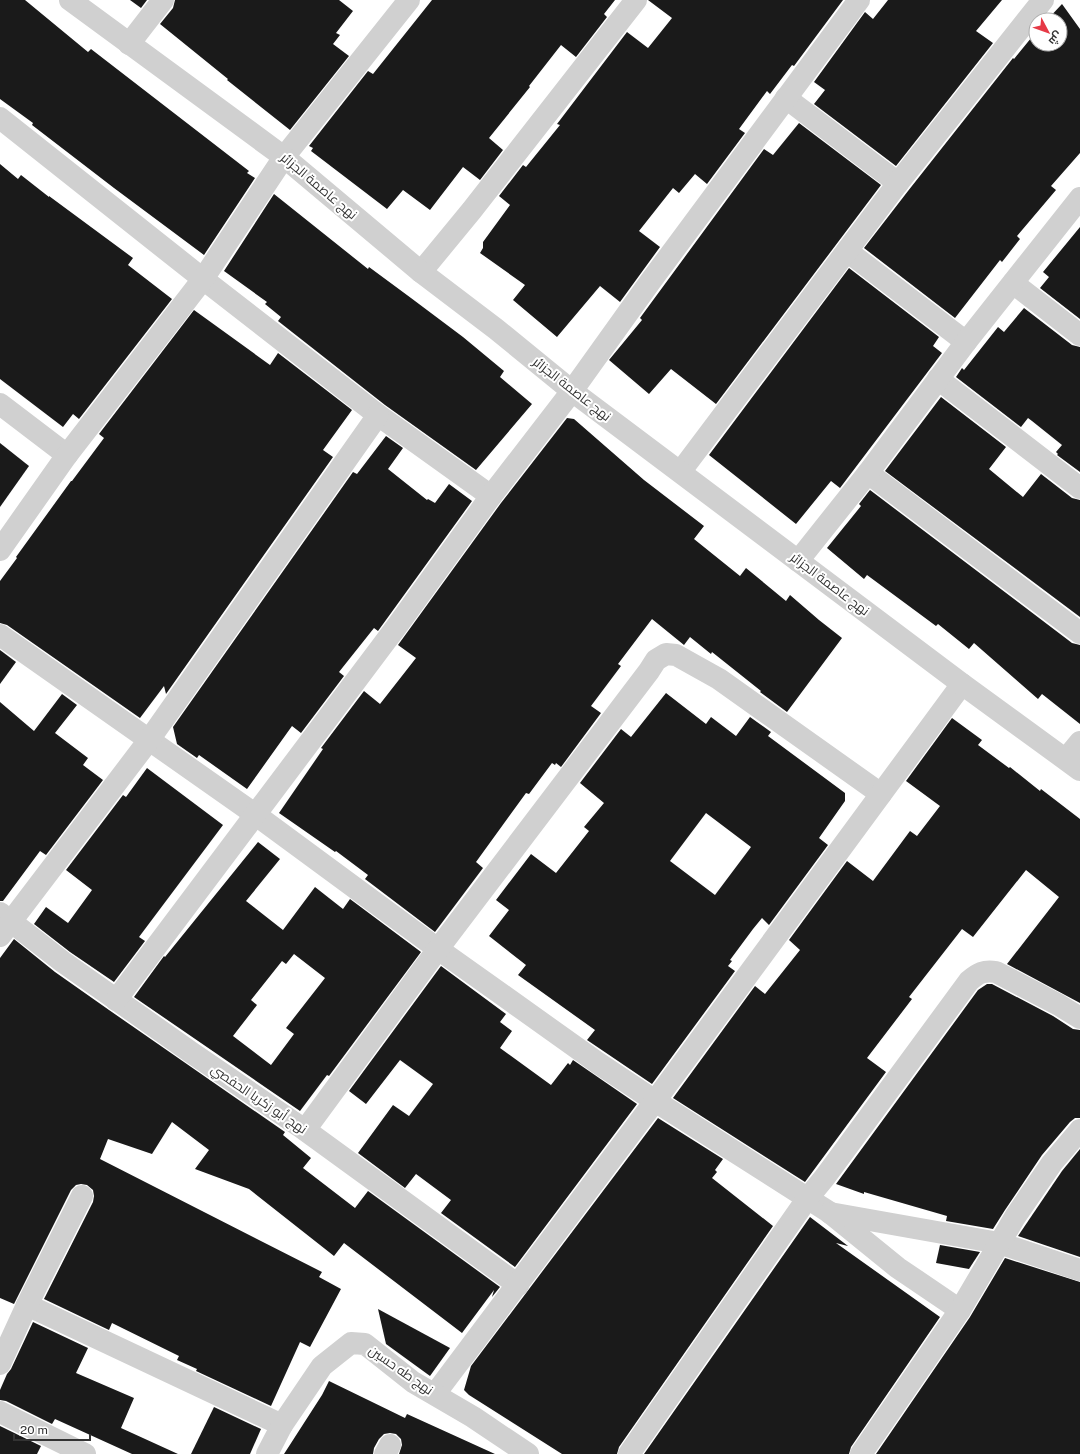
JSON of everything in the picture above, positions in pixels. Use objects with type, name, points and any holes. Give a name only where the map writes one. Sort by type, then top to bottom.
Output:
[{"type":"street","name":"نهج عاصمة الجزائر","points":[[70,0],[284,157],[421,272],[496,329],[572,391],[681,471],[962,684],[1073,765]]},
{"type":"street","points":[[130,44],[163,0]]},
{"type":"street","points":[[0,550],[67,455],[203,279],[284,157],[409,0]]},
{"type":"street","points":[[421,272],[472,210],[636,0]]},
{"type":"street","points":[[116,1000],[397,626],[491,496],[572,391],[859,0]]},
{"type":"street","points":[[681,471],[898,183],[1043,0]]},
{"type":"street","points":[[786,98],[898,183]]},
{"type":"street","points":[[0,118],[378,415],[491,496]]},
{"type":"street","points":[[798,561],[868,472],[966,342],[1080,198]]},
{"type":"street","points":[[847,250],[966,342]]},
{"type":"street","points":[[1013,283],[1080,335]]},
{"type":"street","points":[[938,379],[1080,488]]},
{"type":"street","points":[[0,404],[67,455]]},
{"type":"street","points":[[4,923],[149,740],[378,415]]},
{"type":"street","points":[[868,472],[1080,633]]},
{"type":"street","points":[[0,635],[256,815],[438,949],[598,1063],[654,1101],[829,1212],[898,1268],[960,1310]]},
{"type":"street","points":[[305,1130],[438,949],[656,660],[666,654],[676,655],[689,661],[719,679],[881,794]]},
{"type":"street","points":[[435,1394],[518,1285],[962,684]]},
{"type":"street","points":[[1073,765],[1080,742]]},
{"type":"street","name":"نهج أبو زكريا الحفصي","points":[[4,923],[63,962],[246,1091],[305,1130],[518,1285]]},
{"type":"street","points":[[629,1454],[807,1199],[825,1177],[962,988],[976,974],[988,971],[996,972],[1059,1005],[1080,1018]]},
{"type":"street","points":[[861,1454],[960,1310],[999,1244],[1052,1163],[1080,1130]]},
{"type":"street","points":[[0,1364],[27,1305],[82,1196]]},
{"type":"street","points":[[829,1212],[999,1244],[1080,1270]]},
{"type":"street","points":[[27,1305],[282,1425]]},
{"type":"street","name":"نهج طه حسين","points":[[266,1454],[282,1425],[322,1366],[351,1343],[365,1344],[413,1382],[473,1417],[528,1454]]},
{"type":"street","points":[[0,1412],[85,1454]]},
{"type":"building","points":[[0,0],[25,0],[88,52],[91,49],[249,171],[247,173],[255,178],[204,255],[114,188],[32,125],[33,123],[0,99]]},
{"type":"building","points":[[130,0],[147,0],[141,8]]},
{"type":"building","points":[[175,0],[339,0],[353,11],[336,33],[340,35],[333,44],[349,56],[290,130],[160,24],[173,8]]},
{"type":"building","points":[[432,0],[615,0],[604,14],[607,17],[576,57],[561,45],[489,138],[503,150],[480,180],[463,167],[430,210],[403,190],[387,209],[311,151],[313,148],[309,146],[368,71],[373,74]]},
{"type":"building","points":[[648,0],[843,0],[794,66],[792,65],[770,94],[767,91],[739,129],[745,133],[707,184],[695,174],[679,193],[673,188],[639,231],[660,247],[620,302],[600,286],[557,337],[513,300],[525,285],[480,253],[483,248],[483,242],[510,205],[499,196],[523,165],[526,167],[560,125],[557,124],[627,32],[648,48],[672,18]]},
{"type":"building","points":[[888,0],[1002,0],[976,31],[993,43],[896,166],[814,104],[825,90],[814,82],[865,12],[873,19]]},
{"type":"building","points":[[1062,4],[1068,12],[1054,12]]},
{"type":"building","points":[[1068,12],[1080,29],[1080,153],[1051,186],[1056,190],[1017,236],[1020,239],[1002,262],[1000,260],[955,318],[864,248],[1013,58],[1014,59],[1028,42],[1028,52],[1068,52]]},
{"type":"building","points":[[799,123],[881,185],[716,404],[671,369],[649,394],[609,360],[642,320],[640,318],[764,149],[773,155]]},
{"type":"building","points":[[0,164],[18,179],[21,175],[133,258],[128,265],[172,299],[79,419],[73,414],[63,427],[0,379]]},
{"type":"building","points":[[274,194],[368,269],[369,267],[463,337],[504,371],[500,377],[532,404],[476,470],[385,405],[278,321],[281,317],[265,304],[267,302],[224,271]]},
{"type":"building","points":[[1080,227],[1080,319],[1040,288],[1049,277],[1043,272]]},
{"type":"building","points":[[849,268],[939,337],[933,346],[942,353],[840,488],[831,481],[796,524],[709,455]]},
{"type":"building","points":[[1024,308],[1072,345],[1080,347],[1080,472],[1057,455],[1058,454],[1056,452],[1062,445],[1032,421],[1028,418],[1021,427],[956,377],[962,368],[964,370],[998,327],[1004,332]]},
{"type":"building","points":[[194,310],[270,365],[278,353],[352,410],[323,450],[333,457],[166,694],[164,686],[140,718],[7,625],[0,623],[0,581],[71,481],[104,438],[99,434]]},
{"type":"building","points":[[941,397],[1006,447],[989,469],[1023,497],[1041,474],[1072,498],[1080,500],[1080,617],[885,471]]},
{"type":"building","points":[[567,418],[574,419],[644,480],[704,526],[694,539],[740,576],[746,568],[786,601],[790,595],[842,638],[787,712],[760,692],[761,691],[712,652],[711,654],[690,637],[684,645],[652,619],[618,664],[621,666],[591,706],[601,713],[561,767],[556,763],[555,765],[552,763],[529,794],[526,793],[476,862],[483,868],[435,932],[365,879],[368,875],[336,851],[335,852],[279,813],[323,749],[321,748],[364,691],[380,704],[416,658],[398,645],[501,503]]},
{"type":"building","points":[[386,436],[403,448],[388,469],[427,500],[428,499],[435,503],[449,484],[472,501],[378,631],[374,628],[339,672],[344,676],[301,733],[292,726],[247,789],[199,755],[197,758],[177,744],[173,727],[353,472],[357,474]]},
{"type":"building","points":[[0,443],[29,466],[0,507]]},
{"type":"building","points":[[870,490],[1072,643],[1080,645],[1080,724],[1042,694],[1038,699],[974,643],[969,649],[938,624],[936,626],[867,575],[864,579],[827,548],[861,506],[859,504]]},
{"type":"building","points":[[0,650],[16,662],[0,684]]},
{"type":"building","points":[[666,693],[706,724],[711,717],[736,736],[750,717],[771,732],[768,736],[845,793],[845,801],[819,838],[828,845],[769,925],[762,918],[730,960],[732,961],[728,966],[735,971],[652,1084],[587,1040],[595,1030],[518,975],[526,965],[489,936],[509,910],[496,900],[531,854],[556,873],[589,831],[584,827],[604,803],[580,783],[621,729],[631,737]],"holes":[[[706,813],[751,847],[715,895],[670,861]]]},
{"type":"building","points":[[62,694],[77,705],[55,733],[88,758],[83,765],[103,780],[46,855],[40,851],[3,901],[0,901],[0,702],[34,731]]},
{"type":"building","points":[[952,718],[982,740],[978,745],[1009,768],[1010,767],[1040,791],[1041,789],[1080,819],[1080,1003],[1007,964],[1059,897],[1026,870],[973,937],[962,929],[909,997],[912,999],[867,1058],[886,1072],[805,1182],[673,1098],[755,986],[765,994],[800,950],[789,940],[847,861],[873,881],[910,831],[917,836],[940,806],[906,781]]},
{"type":"building","points":[[147,768],[223,825],[139,937],[145,941],[114,982],[70,952],[34,924],[46,907],[68,923],[92,890],[66,870],[123,795],[126,797]]},
{"type":"building","points":[[258,842],[280,859],[246,901],[283,930],[315,887],[343,909],[350,899],[421,952],[329,1076],[327,1075],[300,1111],[134,997],[164,956],[165,957]],"holes":[[[294,954],[325,978],[286,1028],[294,1034],[271,1065],[233,1036],[257,1005],[251,1000],[282,961],[286,964]]]},
{"type":"building","points":[[14,939],[55,972],[285,1132],[283,1135],[311,1158],[303,1168],[355,1208],[368,1191],[500,1287],[492,1297],[494,1290],[462,1333],[344,1243],[334,1256],[249,1189],[195,1169],[209,1150],[172,1122],[152,1154],[108,1139],[100,1159],[322,1272],[319,1277],[341,1289],[310,1347],[300,1342],[271,1406],[196,1371],[197,1369],[177,1360],[179,1356],[112,1323],[109,1330],[44,1299],[93,1202],[93,1190],[87,1185],[76,1185],[71,1190],[14,1304],[0,1298],[0,958]]},
{"type":"building","points":[[441,966],[506,1014],[500,1022],[512,1031],[500,1048],[551,1085],[568,1063],[570,1065],[573,1060],[637,1104],[515,1267],[441,1213],[451,1200],[416,1174],[405,1188],[358,1153],[393,1105],[409,1116],[433,1084],[400,1060],[366,1104],[349,1091]]},
{"type":"building","points":[[987,984],[992,984],[1053,1016],[1073,1029],[1080,1030],[1080,1118],[1075,1118],[1070,1122],[1042,1155],[993,1229],[946,1221],[947,1216],[864,1192],[864,1194],[836,1184],[978,990]]},
{"type":"building","points":[[658,1118],[723,1159],[715,1170],[717,1172],[712,1178],[773,1226],[619,1447],[617,1454],[562,1454],[469,1395],[464,1390],[471,1366]]},
{"type":"building","points":[[1080,1149],[1080,1257],[1018,1236],[1062,1171]]},
{"type":"building","points":[[810,1217],[848,1246],[836,1243],[940,1317],[851,1447],[849,1454],[644,1454]]},
{"type":"building","points":[[940,1245],[980,1252],[969,1269],[936,1263]]},
{"type":"building","points":[[1005,1258],[1080,1282],[1080,1454],[876,1454],[970,1317]]},
{"type":"building","points":[[378,1309],[450,1348],[430,1376],[386,1344]]},
{"type":"building","points":[[33,1322],[88,1348],[76,1373],[134,1398],[121,1428],[178,1454],[132,1454],[55,1419],[52,1424],[6,1401],[0,1400],[0,1390]]},
{"type":"building","points":[[329,1381],[405,1418],[407,1414],[495,1454],[399,1454],[402,1445],[401,1439],[396,1434],[390,1433],[384,1434],[379,1439],[374,1448],[373,1454],[284,1454],[322,1395]]},
{"type":"building","points":[[214,1407],[261,1429],[250,1454],[191,1454]]},
{"type":"building","points":[[0,1426],[41,1446],[37,1454],[0,1454]]}]
